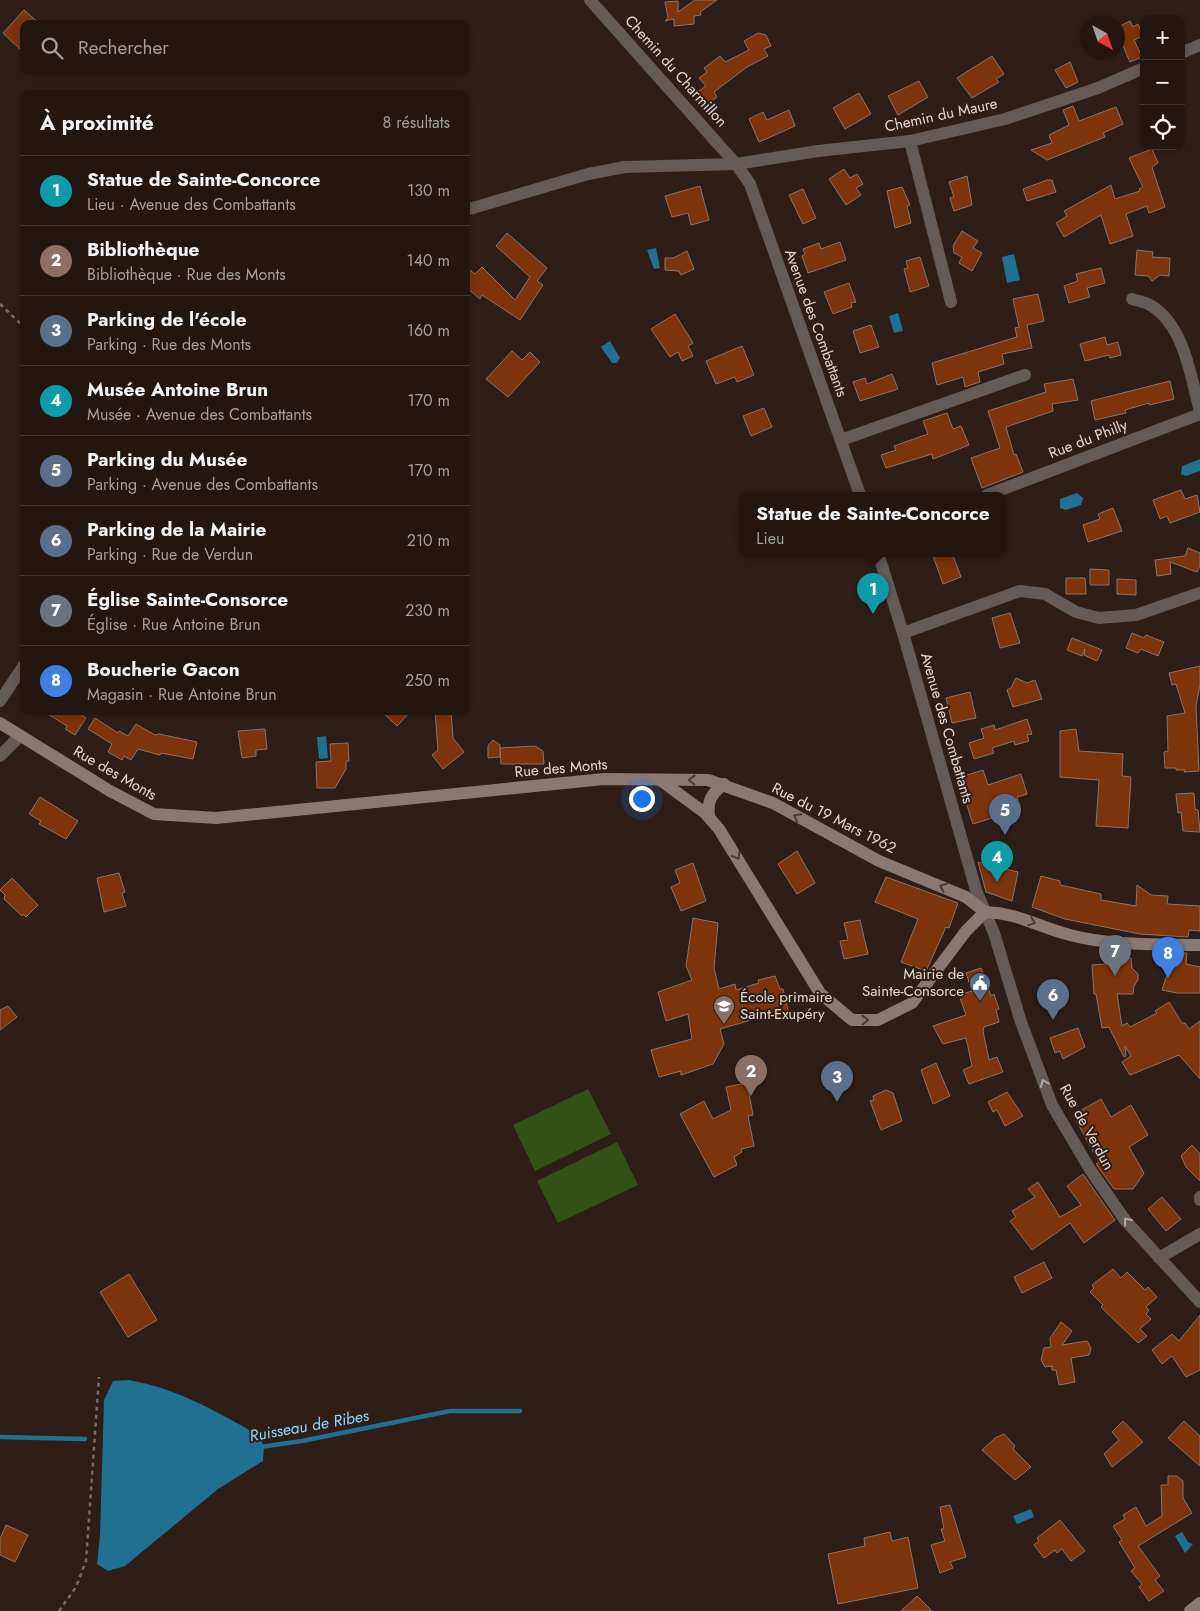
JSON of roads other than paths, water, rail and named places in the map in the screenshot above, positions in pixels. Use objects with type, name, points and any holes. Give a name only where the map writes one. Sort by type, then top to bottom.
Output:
[{"type":"street","name":"Chemin du Charmillon","points":[[590,0],[736,164]]},
{"type":"street","points":[[1185,52],[1200,46]]},
{"type":"street","name":"Chemin du Maure","points":[[470,209],[588,174],[625,167],[736,164],[818,151],[910,141],[1005,119],[1098,88],[1140,70]]},
{"type":"street","points":[[910,141],[952,302]]},
{"type":"street","name":"Avenue des Combattants","points":[[736,164],[750,184],[859,492]]},
{"type":"street","points":[[1132,299],[1151,306],[1170,324],[1182,342],[1200,413]]},
{"type":"street","points":[[841,440],[1025,376]]},
{"type":"street","name":"Rue du Philly","points":[[995,492],[1200,413]]},
{"type":"street","name":"Avenue des Combattants","points":[[879,557],[903,633],[976,890],[985,912]]},
{"type":"street","points":[[903,633],[1020,591],[1045,594],[1076,612],[1099,618],[1136,615],[1200,593]]},
{"type":"street","points":[[0,701],[20,671]]},
{"type":"street","name":"Rue des Monts","points":[[0,723],[110,791],[154,814],[216,818],[604,779],[660,779]]},
{"type":"street","points":[[0,756],[20,736]]},
{"type":"street","points":[[660,779],[709,817],[730,845],[820,993],[852,1020],[878,1020],[912,1003],[966,931],[985,912],[1006,913],[1070,935],[1131,943],[1200,945]]},
{"type":"street","name":"Rue du 19 Mars 1962","points":[[660,779],[708,780],[724,784],[773,804],[879,861],[966,897],[985,912]]},
{"type":"street","points":[[709,817],[709,800],[715,791],[724,784]]},
{"type":"street","name":"Rue de Verdun","points":[[985,912],[994,933],[1021,1022],[1052,1105],[1091,1171],[1125,1220],[1200,1302]]},
{"type":"street","points":[[1159,1258],[1200,1234]]},
{"type":"street","points":[[1190,1611],[1200,1603]]},
{"type":"water","points":[[656,248],[660,268],[654,269],[647,250]]},
{"type":"water","points":[[1014,254],[1020,280],[1007,283],[1002,257]]},
{"type":"water","points":[[898,313],[903,331],[894,333],[889,316]]},
{"type":"water","points":[[610,341],[620,358],[617,363],[612,363],[601,347]]},
{"type":"water","points":[[1200,459],[1200,471],[1186,476],[1181,474],[1182,466]]},
{"type":"water","points":[[1077,493],[1083,498],[1081,505],[1066,510],[1060,508],[1060,499]]},
{"type":"water","points":[[326,736],[328,758],[319,759],[317,737]]},
{"type":"water","points":[[129,1380],[180,1395],[258,1435],[264,1446],[263,1461],[218,1489],[125,1566],[108,1571],[97,1564],[100,1535],[104,1400],[113,1381]]},
{"type":"water","points":[[1031,1509],[1034,1517],[1017,1524],[1013,1516]]},
{"type":"water","points":[[1182,1532],[1188,1542],[1193,1544],[1185,1553],[1175,1536]]},
{"type":"waterway","name":"Ruisseau de Ribes","points":[[260,1447],[302,1441],[450,1411],[520,1411]]},
{"type":"waterway","name":"Ruisseau de Ribes","points":[[0,1437],[85,1439]]},
{"type":"place","name":"Statue de Sainte-Concorce","points":[[873,614]]},
{"type":"place","name":"Parking du Musée","points":[[1005,835]]},
{"type":"place","name":"Musée Antoine Brun","points":[[997,882]]},
{"type":"place","name":"Église Sainte-Consorce","points":[[1115,976]]},
{"type":"place","name":"Boucherie Gacon","points":[[1168,978]]},
{"type":"place","name":"Mairie de Sainte-Consorce","points":[[980,1002]]},
{"type":"place","name":"Parking de la Mairie","points":[[1053,1020]]},
{"type":"place","name":"École primaire Saint-Exupéry","points":[[724,1025]]},
{"type":"place","name":"Bibliothèque","points":[[751,1096]]},
{"type":"place","name":"Parking de l'école","points":[[837,1102]]}]
